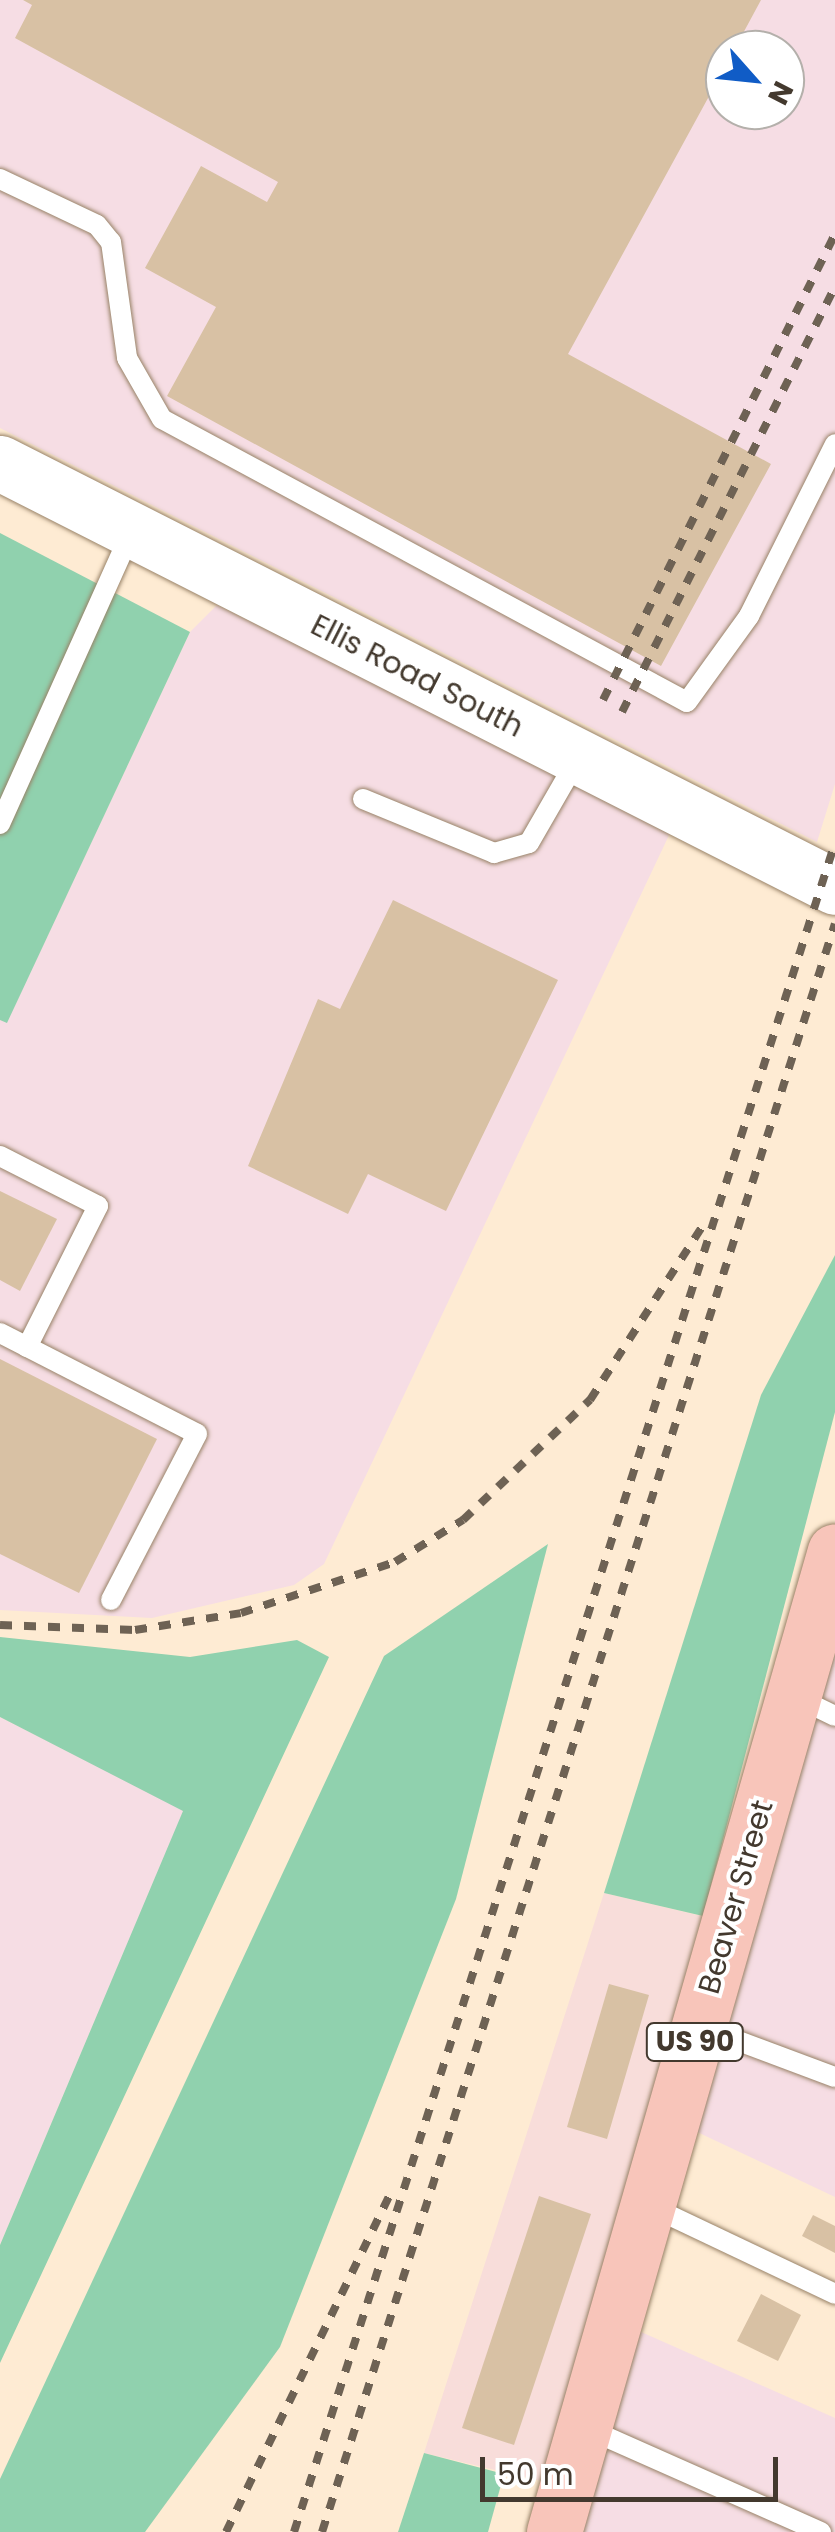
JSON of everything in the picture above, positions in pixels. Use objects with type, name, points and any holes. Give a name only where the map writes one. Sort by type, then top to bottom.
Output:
[{"type":"main road","name":"Beaver Street","points":[[554,2532],[699,2027],[814,1706],[830,1584]]},
{"type":"street","name":"Ellis Road South","points":[[0,463],[835,887]]},
{"type":"lane","points":[[0,178],[96,225],[111,242],[127,358],[162,420],[687,702],[750,616],[835,444]]},
{"type":"lane","points":[[0,824],[132,530]]},
{"type":"lane","points":[[363,799],[494,853],[529,843],[578,758]]},
{"type":"lane","points":[[0,1156],[98,1206],[27,1347]]},
{"type":"lane","points":[[0,1333],[197,1434],[111,1600]]},
{"type":"lane","points":[[699,2027],[835,2077]]},
{"type":"lane","points":[[648,2205],[835,2294]]},
{"type":"lane","points":[[584,2427],[821,2532]]},
{"type":"shaded area","points":[[0,0],[835,0],[835,784],[817,842],[0,428]]},
{"type":"shaded area","points":[[217,605],[671,831],[324,1564],[294,1585],[152,1618],[0,1610],[0,1020],[7,1022],[190,632]]},
{"type":"shaded area","points":[[835,1620],[835,2197],[695,2131]]},
{"type":"shaded area","points":[[0,1717],[184,1810],[0,2245]]},
{"type":"shaded area","points":[[604,1893],[702,1916],[546,2482],[424,2453]]},
{"type":"shaded area","points":[[639,2331],[835,2418],[835,2532],[582,2532]]},
{"type":"green space","points":[[0,533],[190,632],[7,1023],[0,1020]]},
{"type":"green space","points":[[835,1255],[835,1412],[703,1916],[604,1893],[761,1395]]},
{"type":"green space","points":[[548,1544],[456,1899],[280,2347],[145,2532],[0,2532],[0,2479],[384,1656]]},
{"type":"green space","points":[[0,1637],[190,1657],[297,1640],[329,1657],[0,2363],[0,2245],[183,1811],[0,1717]]},
{"type":"green space","points":[[424,2453],[504,2474],[488,2532],[398,2532]]},
{"type":"building","points":[[23,0],[761,0],[745,30],[705,30],[705,104],[568,354],[771,464],[661,666],[167,396],[216,307],[145,268],[201,166],[267,202],[278,182],[15,38],[32,5]]},
{"type":"building","points":[[393,900],[558,980],[446,1211],[368,1174],[348,1214],[248,1166],[318,999],[340,1009]]},
{"type":"building","points":[[0,1191],[57,1219],[20,1291],[0,1280]]},
{"type":"building","points":[[0,1359],[157,1439],[79,1593],[0,1554]]},
{"type":"building","points":[[609,1984],[649,1995],[607,2139],[567,2127]]},
{"type":"building","points":[[539,2196],[591,2214],[514,2445],[462,2428]]},
{"type":"building","points":[[813,2215],[835,2226],[835,2253],[802,2236]]},
{"type":"building","points":[[761,2294],[801,2315],[778,2361],[737,2341]]},
{"type":"railway","points":[[603,700],[835,234]]},
{"type":"railway","points":[[622,712],[835,287]]},
{"type":"railway","points":[[294,2532],[835,843]]},
{"type":"railway","points":[[322,2532],[835,924]]},
{"type":"railway","points":[[0,1625],[135,1630],[241,1613],[395,1562],[463,1520],[590,1400],[703,1225]]},
{"type":"railway","points":[[226,2532],[390,2195]]}]
